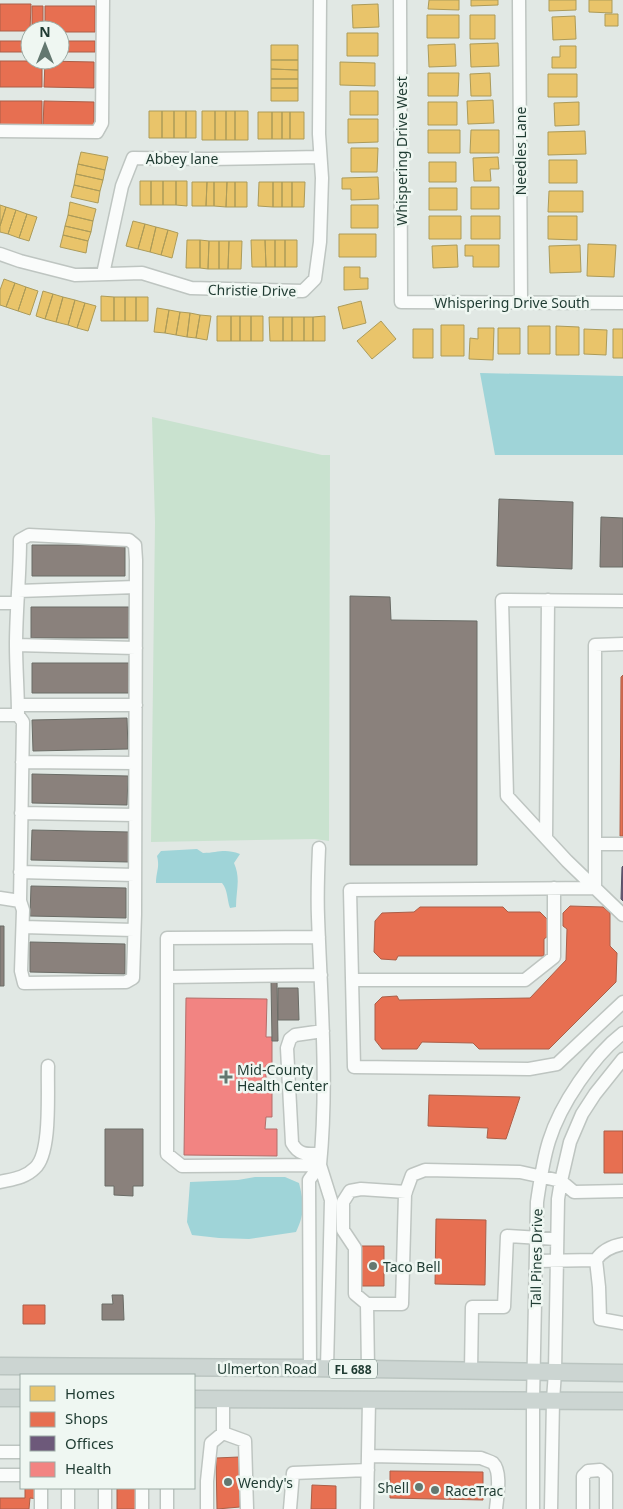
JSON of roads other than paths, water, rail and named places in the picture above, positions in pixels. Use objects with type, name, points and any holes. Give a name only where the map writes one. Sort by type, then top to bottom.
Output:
[{"type":"main road","name":"Ulmerton Road","points":[[0,1366],[328,1368],[623,1373]]},
{"type":"main road","points":[[0,1398],[20,1398]]},
{"type":"main road","points":[[195,1399],[623,1401]]},
{"type":"street","points":[[0,131],[97,132],[102,123],[103,0]]},
{"type":"street","name":"Christie Drive","points":[[0,254],[75,275],[142,273],[191,288],[303,291],[315,279],[320,242],[322,178],[319,134],[320,0]]},
{"type":"street","name":"Whispering Drive West","points":[[400,0],[401,302]]},
{"type":"street","name":"Needles Lane","points":[[519,0],[521,302]]},
{"type":"street","name":"Abbey lane","points":[[103,274],[122,186],[133,158],[320,157]]},
{"type":"street","name":"Whispering Drive South","points":[[401,302],[623,303]]},
{"type":"street","points":[[29,535],[129,540],[135,545],[136,762],[134,930],[133,978],[126,982],[24,983],[21,971],[23,910],[20,901],[23,722],[18,710],[16,645],[18,597],[20,540],[29,535]]},
{"type":"street","points":[[0,604],[18,597],[136,587]]},
{"type":"street","points":[[623,601],[502,600],[508,796],[566,861],[623,915]]},
{"type":"street","points":[[546,838],[548,600]]},
{"type":"street","points":[[595,888],[595,645],[623,644]]},
{"type":"street","points":[[16,645],[136,648]]},
{"type":"street","points":[[0,716],[18,710],[136,705]]},
{"type":"street","points":[[22,762],[136,762]]},
{"type":"street","points":[[21,813],[135,816]]},
{"type":"street","points":[[595,844],[623,844]]},
{"type":"street","points":[[319,848],[319,937],[323,1031],[323,1138],[321,1160],[331,1200],[328,1368]]},
{"type":"street","points":[[20,872],[135,875]]},
{"type":"street","points":[[352,980],[525,980],[554,957],[554,888]]},
{"type":"street","points":[[595,888],[350,890],[354,1067],[529,1069],[557,1064],[623,1002]]},
{"type":"street","points":[[0,898],[20,901]]},
{"type":"street","points":[[22,927],[134,930]]},
{"type":"street","points":[[319,937],[167,938],[167,1154],[182,1166],[321,1160]]},
{"type":"street","points":[[167,977],[321,974]]},
{"type":"street","points":[[321,1160],[302,1154],[296,1150],[292,1143],[287,1048],[290,1039],[295,1034],[323,1031]]},
{"type":"street","name":"Tall Pines Drive","points":[[533,1509],[533,1372],[536,1238],[537,1202],[541,1177],[549,1140],[560,1115],[572,1094],[600,1055],[623,1033]]},
{"type":"street","name":"Tall Pines Drive","points":[[551,1509],[558,1199],[570,1142],[582,1114],[595,1094],[623,1059]]},
{"type":"street","points":[[0,1182],[24,1177],[37,1167],[44,1154],[47,1130],[48,1066]]},
{"type":"street","points":[[310,1368],[309,1180],[321,1160]]},
{"type":"street","points":[[406,1192],[361,1189],[350,1191],[343,1202],[343,1230],[355,1248],[354,1294],[367,1304],[402,1304],[406,1192],[412,1175],[425,1170],[520,1172],[561,1181],[574,1192],[623,1191]]},
{"type":"street","points":[[471,1371],[472,1307],[504,1306],[507,1236],[558,1239]]},
{"type":"street","points":[[623,1244],[615,1245],[601,1254],[596,1260],[600,1319],[623,1323]]},
{"type":"street","points":[[536,1262],[596,1260]]},
{"type":"street","points":[[367,1304],[368,1369]]},
{"type":"street","points":[[223,1399],[223,1433]]},
{"type":"street","points":[[367,1509],[369,1400]]},
{"type":"street","points":[[207,1509],[207,1481],[211,1443],[223,1433]]},
{"type":"street","points":[[223,1433],[245,1441],[247,1509]]},
{"type":"street","points":[[0,1452],[20,1452]]},
{"type":"street","points":[[368,1456],[481,1458],[492,1462],[497,1469],[498,1480],[496,1509]]},
{"type":"street","points":[[290,1509],[293,1473],[368,1470]]},
{"type":"street","points":[[583,1509],[583,1476],[588,1471],[600,1470],[606,1475],[606,1509]]},
{"type":"street","points":[[0,1475],[20,1475]]},
{"type":"street","points":[[41,1509],[42,1489]]},
{"type":"street","points":[[68,1489],[68,1509]]},
{"type":"street","points":[[105,1489],[105,1509]]},
{"type":"street","points":[[142,1489],[142,1509]]},
{"type":"street","points":[[167,1489],[167,1509]]},
{"type":"water","points":[[480,373],[623,376],[623,455],[495,455]]},
{"type":"water","points":[[197,849],[203,853],[225,851],[240,854],[234,863],[238,879],[236,907],[230,908],[222,883],[156,883],[157,856],[161,851]]},
{"type":"water","points":[[255,1177],[285,1177],[299,1183],[303,1208],[296,1232],[249,1239],[192,1235],[187,1222],[190,1182],[238,1180]]},
{"type":"place","name":"Mid-County Health Center","points":[[226,1077]]},
{"type":"place","name":"Taco Bell","points":[[373,1266]]},
{"type":"place","name":"Wendy's","points":[[228,1482]]},
{"type":"place","name":"Shell","points":[[419,1487]]},
{"type":"place","name":"RaceTrac","points":[[435,1490]]}]
